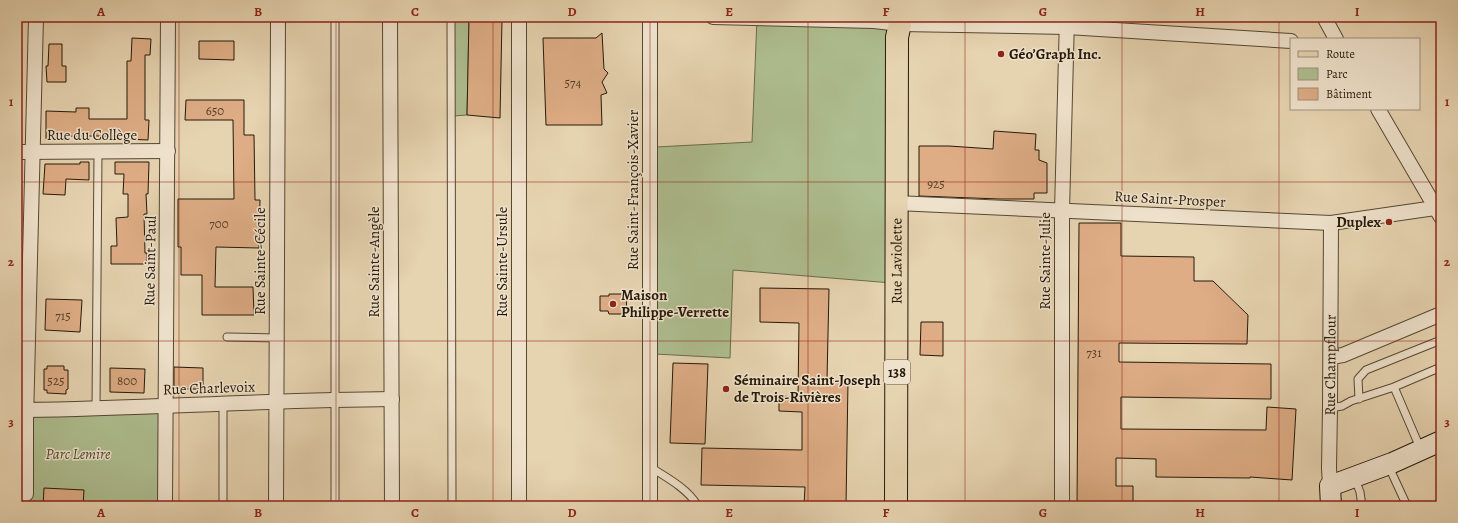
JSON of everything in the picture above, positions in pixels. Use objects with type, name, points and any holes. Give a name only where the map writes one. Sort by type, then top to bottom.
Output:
[{"type":"main road","name":"Rue Laviolette","points":[[896,506],[897,37],[900,21]]},
{"type":"main road","points":[[1330,486],[1388,465],[1441,441]]},
{"type":"main road","name":"Rue Champflour","points":[[1330,486],[1331,506]]},
{"type":"street","points":[[26,494],[26,410],[36,17]]},
{"type":"street","name":"Rue Saint-Paul","points":[[164,506],[168,17]]},
{"type":"street","name":"Rue Sainte-Cécile","points":[[276,506],[278,17]]},
{"type":"street","name":"Rue Sainte-Angèle","points":[[390,17],[392,506]]},
{"type":"street","name":"Rue Sainte-Ursule","points":[[519,17],[519,506]]},
{"type":"street","name":"Rue Saint-François-Xavier","points":[[650,17],[650,506]]},
{"type":"street","points":[[713,17],[874,21],[1067,22],[1290,41]]},
{"type":"street","points":[[1324,17],[1335,38]]},
{"type":"street","name":"Rue Sainte-Julie","points":[[1062,506],[1062,211],[1067,22]]},
{"type":"street","points":[[1379,110],[1439,209]]},
{"type":"street","name":"Rue du Collège","points":[[17,152],[168,151]]},
{"type":"street","name":"Rue Saint-Prosper","points":[[896,203],[1331,223],[1439,209]]},
{"type":"street","name":"Rue Champflour","points":[[1330,486],[1328,464],[1330,408],[1331,223]]},
{"type":"street","points":[[1330,357],[1343,355],[1441,314]]},
{"type":"street","name":"Rue Charlevoix","points":[[26,410],[392,399]]},
{"type":"lane","points":[[335,17],[335,506]]},
{"type":"lane","points":[[452,17],[452,506]]},
{"type":"lane","points":[[96,408],[98,152]]},
{"type":"lane","points":[[227,337],[277,338]]},
{"type":"lane","points":[[1359,399],[1358,379],[1366,370],[1441,340]]},
{"type":"lane","points":[[1330,408],[1339,407],[1351,401],[1394,387],[1441,367]]},
{"type":"lane","points":[[1394,387],[1421,450]]},
{"type":"lane","points":[[223,404],[223,506]]},
{"type":"lane","points":[[1388,465],[1407,506]]},
{"type":"lane","points":[[650,467],[673,482],[694,500],[697,506],[788,506]]},
{"type":"lane","points":[[1354,477],[1360,492],[1362,506]]},
{"type":"green space","points":[[453,17],[469,17],[467,115],[453,116]]},
{"type":"green space","points":[[757,18],[900,24],[892,283],[733,270],[730,358],[655,354],[656,147],[752,142]]},
{"type":"green space","name":"Parc Lemire","points":[[22,402],[161,405],[166,506],[17,506],[17,487],[26,488]]},
{"type":"building","points":[[469,18],[502,19],[500,118],[467,115]]},
{"type":"building","points":[[602,33],[604,69],[608,73],[602,82],[607,93],[601,95],[602,125],[546,125],[543,38],[596,38]]},
{"type":"building","points":[[132,38],[151,39],[150,55],[145,55],[145,120],[149,120],[148,140],[125,139],[125,136],[65,136],[65,140],[46,139],[46,111],[76,112],[76,108],[89,108],[89,119],[127,119],[127,61],[131,61]]},
{"type":"building","points":[[199,41],[234,41],[234,60],[199,59]]},
{"type":"building","points":[[49,44],[62,44],[62,66],[66,66],[66,82],[47,82],[46,66],[48,66]]},
{"type":"building","points":[[186,100],[244,100],[244,135],[254,135],[255,200],[260,200],[259,248],[216,247],[215,287],[253,287],[254,315],[202,315],[202,275],[181,275],[181,247],[178,247],[178,199],[234,199],[233,120],[185,120]]},
{"type":"building","points":[[994,131],[1036,134],[1035,150],[1039,150],[1039,160],[1047,163],[1047,193],[1034,193],[1034,199],[919,196],[919,146],[949,146],[993,149]]},
{"type":"building","points":[[80,162],[89,162],[89,180],[66,179],[65,195],[43,194],[45,164],[80,164]]},
{"type":"building","points":[[115,162],[149,162],[148,194],[146,194],[147,214],[144,214],[145,253],[147,253],[147,264],[111,264],[111,246],[117,246],[116,218],[128,217],[128,194],[123,194],[124,174],[115,174]]},
{"type":"building","points":[[1079,223],[1121,223],[1121,256],[1194,257],[1194,281],[1213,281],[1248,315],[1247,344],[1119,343],[1119,362],[1271,364],[1271,399],[1121,397],[1121,429],[1266,430],[1267,407],[1296,409],[1292,480],[1250,477],[1156,477],[1156,459],[1116,458],[1116,486],[1133,486],[1133,506],[1077,506]]},
{"type":"building","points":[[760,288],[829,289],[827,380],[848,381],[846,506],[804,506],[805,487],[701,485],[702,448],[802,450],[802,412],[779,411],[779,396],[798,397],[799,323],[760,322]]},
{"type":"building","name":"Maison Philippe-Verrette","points":[[609,294],[627,294],[626,314],[609,314],[608,311],[600,311],[600,296],[609,296]]},
{"type":"building","points":[[46,299],[82,300],[80,332],[45,330]]},
{"type":"building","points":[[921,322],[943,322],[943,356],[920,355]]},
{"type":"building","points":[[673,363],[708,364],[705,444],[670,443]]},
{"type":"building","points":[[47,366],[64,366],[64,370],[68,370],[68,389],[66,390],[66,394],[47,393],[47,390],[44,390],[44,369],[47,369]]},
{"type":"building","points":[[174,367],[203,368],[203,389],[174,389]]},
{"type":"building","points":[[110,368],[145,369],[144,393],[110,392]]},
{"type":"building","points":[[44,488],[84,490],[83,506],[43,506]]},
{"type":"place","name":"Géo’Graph Inc.","points":[[1001,54]]},
{"type":"place","name":"Duplex","points":[[1389,222]]},
{"type":"place","name":"Maison Philippe-Verrette","points":[[613,304]]},
{"type":"place","name":"Séminaire Saint-Joseph de Trois‑Rivières","points":[[726,389]]}]
